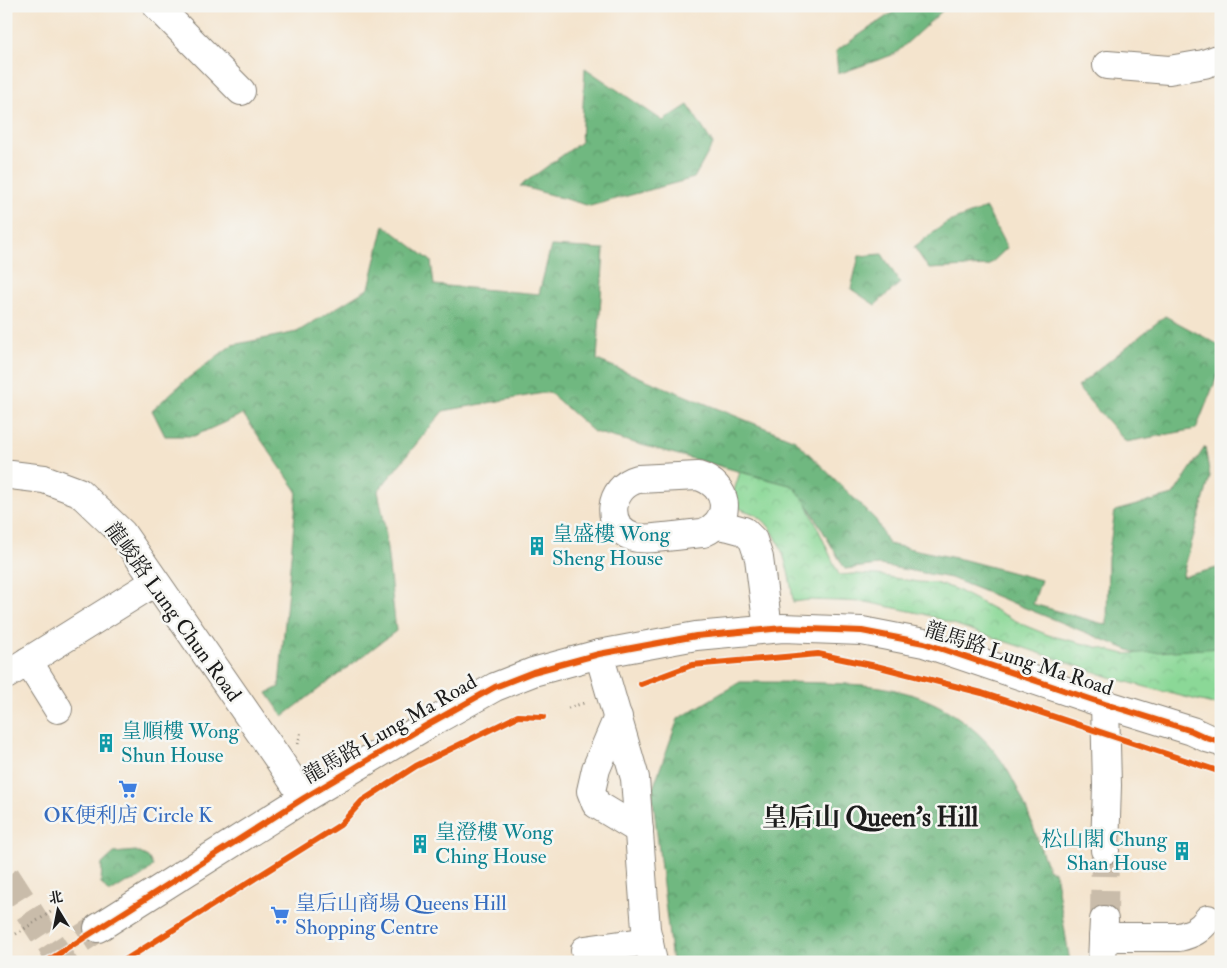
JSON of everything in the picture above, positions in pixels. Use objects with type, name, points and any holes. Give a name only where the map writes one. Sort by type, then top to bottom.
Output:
[{"type":"street","points":[[156,6],[241,91]]},
{"type":"street","points":[[1107,65],[1169,70],[1204,64],[1221,58]]},
{"type":"street","name":"龍峻路 Lung Chun Road","points":[[6,475],[44,479],[79,492],[122,533],[304,798]]},
{"type":"street","points":[[716,525],[744,531],[753,540],[759,558],[768,629]]},
{"type":"street","points":[[58,709],[17,668],[156,582]]},
{"type":"street","name":"龍馬路 Lung Ma Road","points":[[98,928],[304,798],[495,687],[533,672],[599,654],[696,636],[783,628],[862,630],[924,644],[1221,742]]},
{"type":"street","points":[[585,950],[651,951],[646,928],[635,778],[599,654]]},
{"type":"street","points":[[1105,704],[1107,786],[1105,850]]},
{"type":"street","points":[[618,717],[596,769],[591,791],[596,804],[639,830]]},
{"type":"street","points":[[1103,939],[1190,935],[1197,931],[1208,919]]},
{"type":"path","points":[[16,934],[54,910]]},
{"type":"green space","points":[[894,6],[942,6],[942,11],[895,54],[838,74],[836,51],[893,12]]},
{"type":"green space","points":[[585,68],[663,121],[688,105],[713,144],[694,178],[590,206],[520,186],[581,142]]},
{"type":"green space","points":[[986,208],[1007,248],[988,266],[929,269],[914,247],[946,223]]},
{"type":"green space","points":[[384,225],[431,261],[434,285],[539,294],[551,246],[604,249],[597,360],[795,440],[876,520],[888,544],[965,560],[1041,580],[1033,604],[1107,625],[1108,558],[1115,511],[1173,495],[1205,447],[1210,477],[1182,577],[1221,567],[1221,691],[1166,665],[951,578],[879,565],[845,569],[806,502],[793,486],[594,432],[549,392],[443,411],[378,491],[384,521],[396,631],[283,716],[267,693],[279,687],[297,491],[243,414],[194,436],[165,436],[152,410],[187,379],[232,345],[297,332],[369,288]]},
{"type":"green space","points":[[882,254],[900,283],[875,305],[851,289],[859,256]]},
{"type":"green space","points":[[1165,316],[1221,346],[1221,367],[1196,429],[1126,442],[1077,387]]},
{"type":"green space","points":[[740,472],[793,486],[806,502],[839,575],[877,575],[935,583],[955,589],[1026,626],[1048,635],[1125,654],[1221,648],[1221,706],[1113,678],[924,614],[866,602],[809,600],[793,602],[784,556],[773,533],[759,517],[738,507],[732,497]]},
{"type":"green space","points":[[740,682],[834,683],[886,688],[929,701],[958,717],[971,727],[994,750],[1010,775],[1028,814],[1048,869],[1055,872],[1070,962],[672,962],[652,791],[678,719]]},
{"type":"green space","points":[[136,851],[148,857],[153,866],[139,879],[125,883],[109,893],[101,883],[102,864],[114,853]]},
{"type":"tunnel","points":[[1104,918],[1105,850]]},
{"type":"tunnel","points":[[6,876],[57,955]]},
{"type":"tunnel","points":[[46,962],[98,928]]},
{"type":"cycle path","points":[[46,962],[304,798],[495,687],[533,672],[599,654],[696,636],[783,628],[862,631],[924,643],[1221,742]]},
{"type":"cycle path","points":[[641,684],[692,665],[818,654],[876,666],[982,693],[1221,772]]},
{"type":"cycle path","points":[[122,962],[340,825],[362,801],[416,766],[518,716],[543,717]]},
{"type":"place","name":"皇盛樓 Wong Sheng House","points":[[537,546]]},
{"type":"place","name":"皇順樓 Wong Shun House","points":[[106,743]]},
{"type":"place","name":"OK便利店 Circle K","points":[[128,789]]},
{"type":"place","name":"皇澄樓 Wong Ching House","points":[[420,844]]},
{"type":"place","name":"松山閣 Chung Shan House","points":[[1182,851]]},
{"type":"place","name":"皇后山商場 Queens Hill Shopping Centre","points":[[280,915]]},
{"type":"district","name":"皇后山 Queen's Hill","points":[[870,818]]}]
